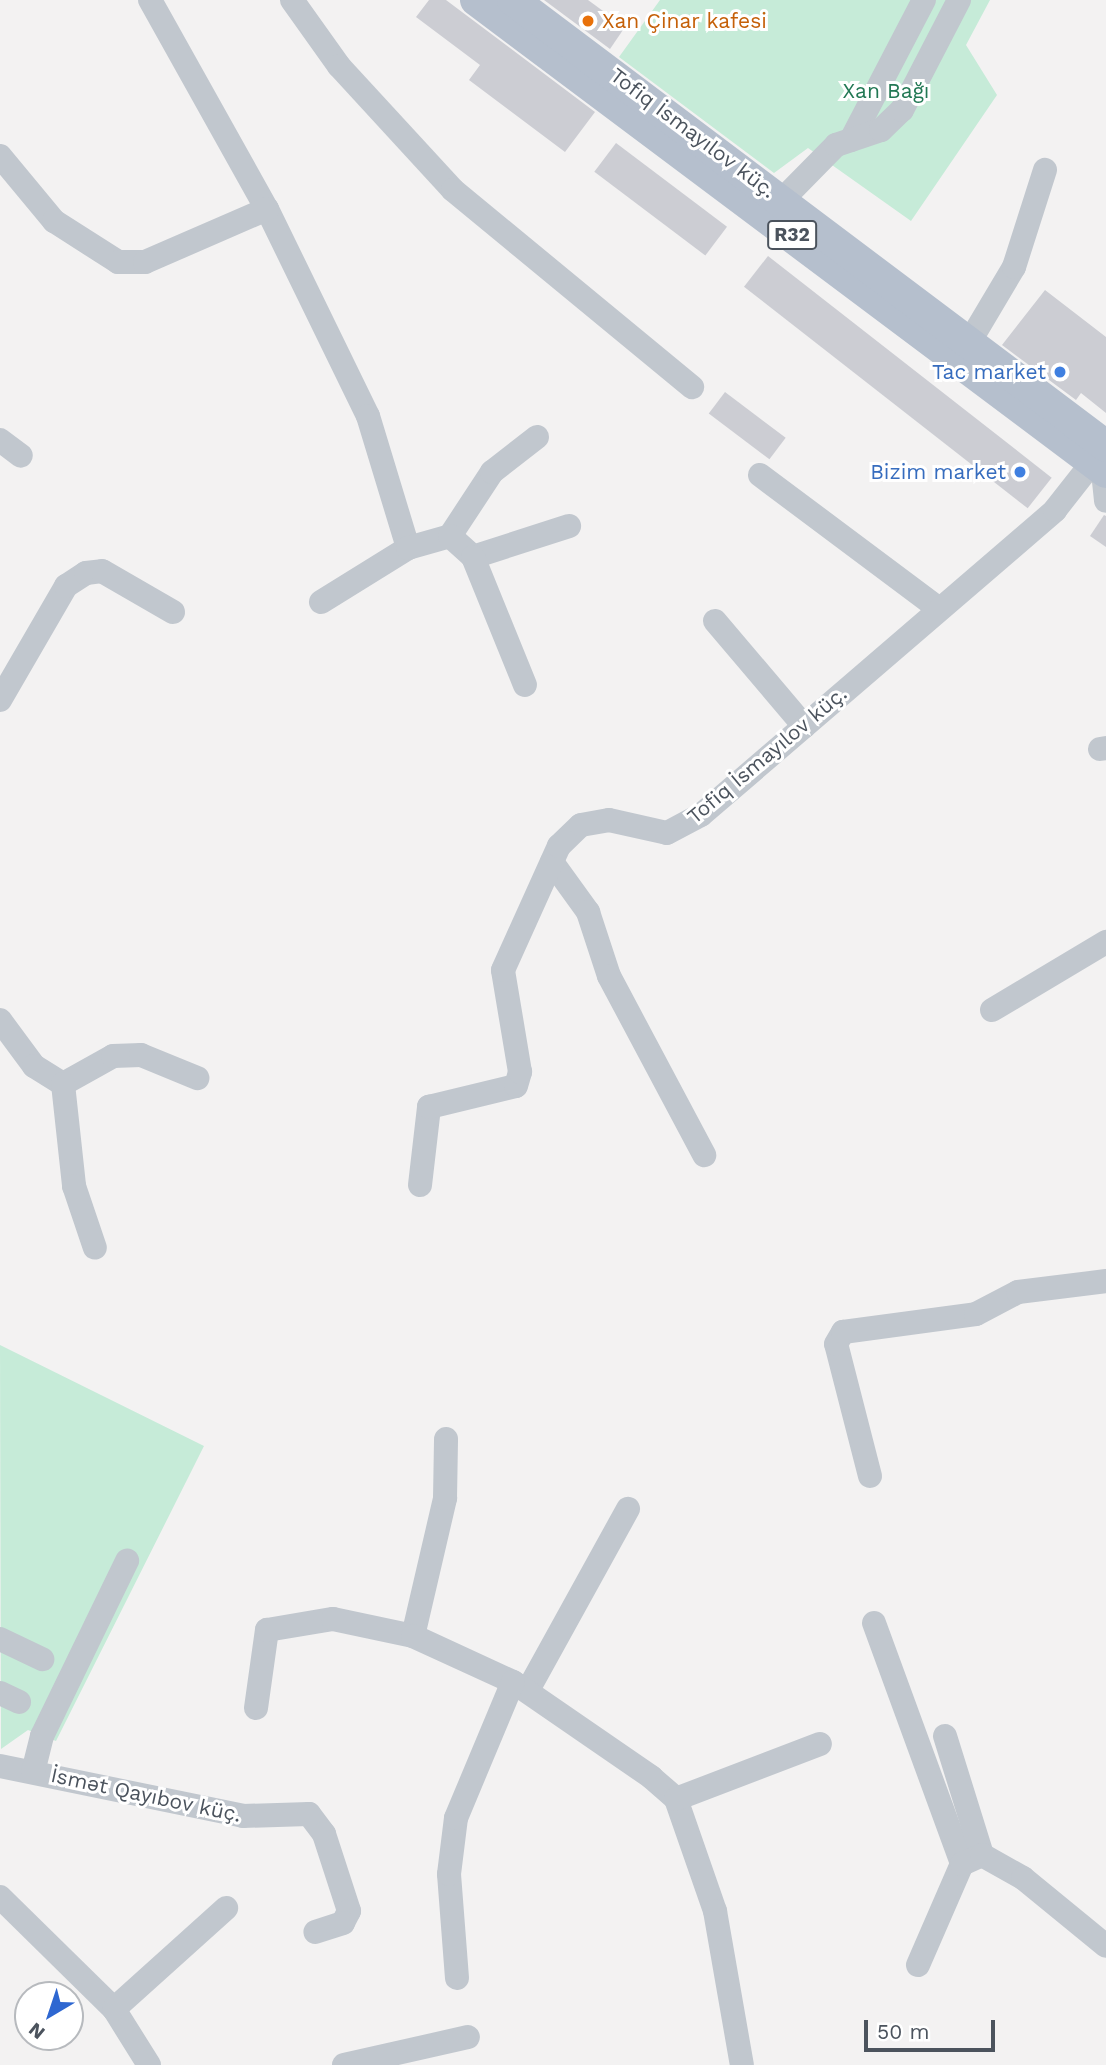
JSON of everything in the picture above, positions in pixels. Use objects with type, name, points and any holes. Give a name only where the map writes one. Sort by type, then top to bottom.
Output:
[{"type":"main road","name":"R32","points":[[477,0],[1103,467]]},
{"type":"main road","name":"Tofiq İsmayılov küç.","points":[[513,0],[970,341],[1103,467]]},
{"type":"street","points":[[150,0],[267,209],[368,416],[408,548]]},
{"type":"street","points":[[292,0],[339,66],[453,190],[692,387]]},
{"type":"street","points":[[851,140],[924,0]]},
{"type":"street","points":[[782,200],[810,165],[851,140],[881,130],[902,110],[959,0]]},
{"type":"street","points":[[0,156],[54,221],[118,262],[145,262],[267,209]]},
{"type":"street","points":[[970,341],[1014,267],[1045,170]]},
{"type":"street","points":[[321,602],[408,548],[450,536],[492,471],[537,437]]},
{"type":"street","points":[[0,440],[21,456]]},
{"type":"street","name":"Tofiq İsmayılov küç.","points":[[420,1185],[429,1107],[516,1086],[520,1072],[503,970],[552,862],[581,825],[609,820],[667,833],[702,815],[1103,467]]},
{"type":"street","points":[[760,475],[939,609]]},
{"type":"street","points":[[473,557],[569,526]]},
{"type":"street","points":[[450,536],[473,557],[525,685]]},
{"type":"street","points":[[0,701],[66,586],[86,573],[102,571],[173,612]]},
{"type":"street","points":[[715,621],[804,726]]},
{"type":"street","points":[[552,862],[588,912],[609,976],[704,1155]]},
{"type":"street","points":[[992,1010],[1106,942]]},
{"type":"street","points":[[0,1020],[34,1066],[63,1084]]},
{"type":"street","points":[[63,1084],[113,1056],[141,1055],[197,1078]]},
{"type":"street","points":[[63,1084],[74,1186],[95,1248]]},
{"type":"street","points":[[870,1476],[836,1344],[843,1332],[976,1314],[1018,1292],[1106,1281]]},
{"type":"street","points":[[413,1636],[445,1498],[446,1438]]},
{"type":"street","points":[[457,1978],[449,1874],[456,1818],[520,1686],[628,1509]]},
{"type":"street","points":[[33,1772],[42,1736],[127,1561]]},
{"type":"street","points":[[256,1708],[267,1630],[333,1619],[413,1636],[520,1686],[676,1798],[715,1911],[742,2065]]},
{"type":"street","points":[[874,1623],[972,1859],[1023,1878],[1106,1946]]},
{"type":"street","points":[[0,1639],[42,1659]]},
{"type":"street","points":[[918,1965],[972,1859],[945,1736]]},
{"type":"street","points":[[676,1798],[820,1744]]},
{"type":"street","name":"İsmət Qayıbov küç.","points":[[0,1766],[243,1816],[309,1814],[324,1834],[349,1911],[343,1923],[315,1932]]},
{"type":"street","points":[[0,1897],[114,2009],[149,2065]]},
{"type":"street","points":[[114,2009],[226,1908]]},
{"type":"street","points":[[344,2065],[468,2037]]},
{"type":"green space","name":"Xan Bağı","points":[[660,0],[990,0],[966,45],[997,95],[911,221],[808,148],[774,173],[619,57]]},
{"type":"green space","points":[[0,1345],[204,1446],[56,1741],[28,1730],[1,1749]]},
{"type":"building","points":[[429,0],[446,0],[595,112],[565,152],[469,80],[480,65],[416,17]]},
{"type":"building","points":[[544,0],[588,0],[625,27],[610,49]]},
{"type":"building","points":[[616,143],[727,227],[705,255],[594,172]]},
{"type":"building","points":[[768,256],[1052,478],[1028,508],[744,287]]},
{"type":"building","points":[[1045,290],[1106,337],[1106,413],[1081,393],[1076,400],[1002,345]]},
{"type":"building","points":[[725,392],[786,438],[769,459],[709,414]]},
{"type":"building","points":[[1104,515],[1106,516],[1106,547],[1090,536]]},
{"type":"place","name":"Xan Çinar kafesi","points":[[588,21]]},
{"type":"place","name":"Tac market","points":[[1060,372]]},
{"type":"place","name":"Bizim market","points":[[1020,472]]}]
